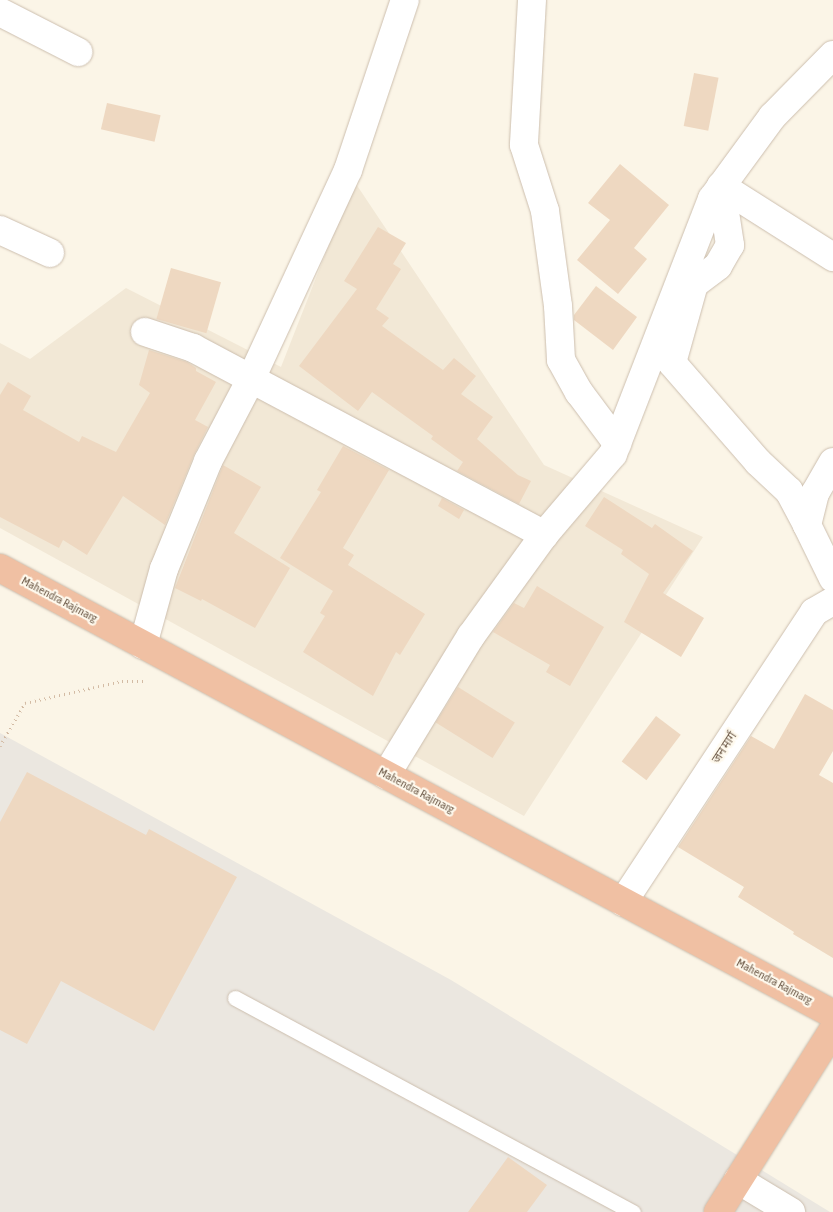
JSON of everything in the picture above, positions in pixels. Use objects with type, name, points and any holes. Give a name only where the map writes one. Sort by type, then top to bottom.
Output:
[{"type":"highway","name":"Mahendra Rajmarg","points":[[0,568],[833,1014]]},
{"type":"highway","points":[[718,1212],[833,1030]]},
{"type":"street","points":[[143,645],[164,569],[208,461],[251,379],[348,170],[405,0]]},
{"type":"street","points":[[532,0],[524,145],[544,211],[558,306],[561,360],[580,392],[617,443]]},
{"type":"street","points":[[0,12],[78,52]]},
{"type":"street","points":[[386,775],[471,636],[544,535],[613,454],[712,199],[772,117],[833,55]]},
{"type":"street","points":[[721,186],[833,257]]},
{"type":"street","points":[[721,186],[730,245],[718,266],[694,284],[672,363],[758,462],[789,491],[833,578]]},
{"type":"street","points":[[0,230],[50,253]]},
{"type":"street","points":[[145,332],[193,348],[544,535]]},
{"type":"street","points":[[807,525],[815,493],[833,462]]},
{"type":"street","name":"जन मार्ग","points":[[623,902],[814,612],[833,601]]},
{"type":"street","points":[[738,1180],[791,1212]]},
{"type":"lane","points":[[235,998],[633,1212]]},
{"type":"path","points":[[0,746],[25,703],[122,681],[159,680],[180,664]]},
{"type":"shaded area","points":[[354,181],[544,465],[703,537],[524,816],[0,528],[0,343],[30,359],[126,288],[281,367]]},
{"type":"shaded area","points":[[0,733],[451,980],[830,1212],[0,1212]]},
{"type":"building","points":[[694,73],[719,78],[708,131],[684,126]]},
{"type":"building","points":[[107,103],[161,115],[155,142],[101,129]]},
{"type":"building","points":[[620,164],[669,205],[634,248],[647,259],[618,294],[577,260],[610,220],[588,203]]},
{"type":"building","points":[[378,227],[406,243],[393,264],[401,269],[376,309],[389,318],[382,326],[443,370],[454,358],[476,376],[461,394],[493,417],[477,439],[518,475],[531,481],[519,504],[457,471],[463,462],[431,439],[433,436],[372,392],[358,411],[299,366],[357,289],[344,281]]},
{"type":"building","points":[[171,268],[221,282],[206,333],[156,319]]},
{"type":"building","points":[[596,286],[637,317],[613,350],[574,320],[574,315]]},
{"type":"building","points":[[149,350],[187,362],[196,368],[196,371],[216,382],[195,420],[208,427],[194,455],[165,525],[123,496],[87,555],[63,540],[59,548],[0,517],[0,395],[8,382],[31,396],[23,410],[79,442],[82,436],[116,452],[150,393],[139,385]]},
{"type":"building","points":[[343,446],[389,470],[343,548],[354,555],[348,565],[425,614],[400,655],[396,652],[373,696],[303,652],[325,616],[320,613],[333,591],[280,558],[321,492],[317,490]]},
{"type":"building","points":[[223,465],[261,487],[234,533],[290,568],[255,628],[202,599],[201,601],[175,588]]},
{"type":"building","points":[[604,497],[652,528],[655,524],[693,551],[663,593],[704,618],[681,657],[624,622],[649,574],[621,554],[623,550],[585,526]]},
{"type":"building","points":[[442,498],[464,510],[459,519],[438,506]]},
{"type":"building","points":[[537,586],[604,627],[570,686],[546,672],[550,665],[493,632],[514,603],[524,608]]},
{"type":"building","points":[[458,687],[515,723],[493,758],[436,723]]},
{"type":"building","points":[[805,694],[833,710],[833,751],[819,775],[833,783],[833,958],[738,897],[744,887],[678,847],[751,736],[774,749]]},
{"type":"building","points":[[656,716],[681,735],[646,780],[622,762]]},
{"type":"building","points":[[27,772],[146,835],[149,829],[237,877],[154,1031],[61,981],[27,1044],[0,1030],[0,822]]},
{"type":"building","points":[[508,1157],[547,1185],[527,1212],[468,1212]]}]
